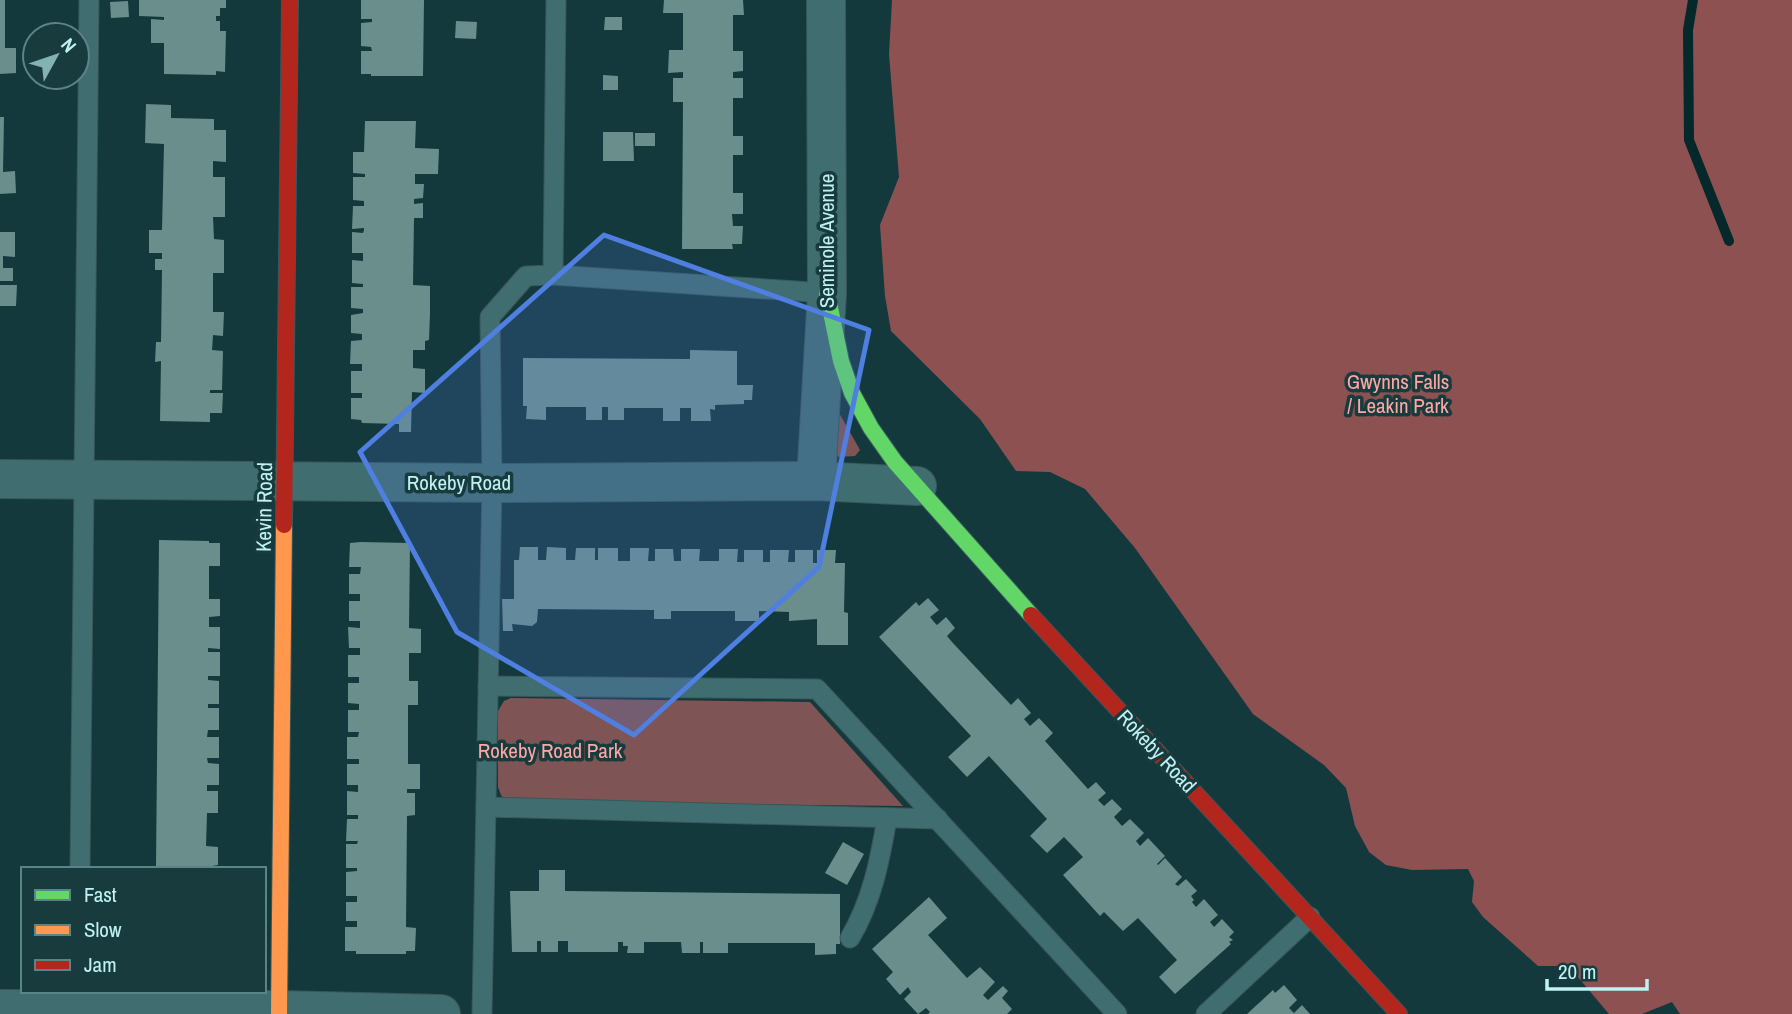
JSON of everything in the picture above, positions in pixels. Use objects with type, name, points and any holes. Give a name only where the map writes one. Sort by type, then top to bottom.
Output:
[{"type":"street","name":"Kevin Road","points":[[279,1012],[290,0]]},
{"type":"street","name":"Seminole Avenue","points":[[816,481],[827,293],[826,0]]},
{"type":"street","name":"Rokeby Road","points":[[827,293],[841,361],[852,393],[871,428],[895,462],[1023,606],[1399,1014]]},
{"type":"street","name":"Rokeby Road","points":[[0,479],[492,483],[816,481],[917,486]]},
{"type":"street","points":[[0,1009],[78,1005],[441,1014]]},
{"type":"lane","points":[[80,867],[89,0]]},
{"type":"lane","points":[[553,275],[556,0]]},
{"type":"lane","points":[[482,1014],[492,483],[490,317],[526,276],[553,275],[827,293]]},
{"type":"lane","points":[[488,686],[817,689],[1117,1014]]},
{"type":"lane","points":[[486,807],[938,820]]},
{"type":"lane","points":[[850,938],[863,917],[875,879],[887,818]]},
{"type":"lane","points":[[1206,1014],[1310,917]]},
{"type":"highlighted area","points":[[604,235],[869,330],[819,567],[634,735],[457,632],[360,452]]},
{"type":"green space","name":"Gwynns Falls / Leakin Park","points":[[892,0],[1792,0],[1792,1014],[1680,1014],[1672,1002],[1642,1014],[1609,1014],[1577,976],[1559,966],[1538,966],[1483,917],[1472,902],[1474,881],[1468,869],[1412,870],[1386,865],[1369,852],[1355,826],[1346,788],[1324,765],[1253,714],[1135,548],[1085,489],[1050,472],[1016,471],[980,419],[891,331],[885,296],[880,225],[899,177],[889,54]]},
{"type":"green space","points":[[838,411],[860,450],[855,456],[839,457],[835,453]]},
{"type":"green space","name":"Rokeby Road Park","points":[[511,698],[810,702],[903,806],[506,802],[498,787],[498,711],[504,701]]},
{"type":"building","points":[[0,0],[5,0],[5,48],[16,48],[16,73],[0,74]]},
{"type":"building","points":[[139,0],[226,0],[226,8],[220,8],[220,16],[216,16],[216,21],[220,21],[220,31],[226,31],[225,72],[216,71],[216,75],[164,74],[164,43],[151,43],[151,19],[164,20],[164,17],[139,16]]},
{"type":"building","points":[[361,0],[424,0],[423,76],[361,74],[361,51],[372,51],[371,47],[361,46],[361,23],[372,22],[372,19],[361,19]]},
{"type":"building","points":[[664,0],[743,0],[744,15],[733,15],[733,51],[743,51],[743,71],[733,72],[733,78],[743,78],[743,98],[733,98],[733,136],[743,136],[743,155],[733,155],[733,193],[743,193],[743,214],[732,214],[733,226],[743,226],[742,244],[732,244],[733,249],[682,249],[683,102],[673,102],[673,78],[683,78],[683,72],[668,73],[669,50],[683,50],[683,13],[663,13]]},
{"type":"building","points":[[128,1],[129,17],[111,18],[110,2]]},
{"type":"building","points":[[605,17],[622,17],[622,30],[604,30]]},
{"type":"building","points":[[456,21],[477,22],[476,39],[455,38]]},
{"type":"building","points":[[603,75],[618,76],[618,90],[603,90]]},
{"type":"building","points":[[146,104],[171,105],[171,118],[214,119],[214,130],[226,130],[226,162],[213,161],[213,177],[225,177],[225,217],[213,217],[214,239],[224,240],[224,273],[213,273],[213,312],[224,312],[223,336],[213,335],[212,350],[223,351],[222,390],[210,390],[210,393],[223,393],[222,413],[210,413],[210,422],[160,421],[161,361],[155,362],[156,342],[161,342],[162,270],[155,270],[155,259],[162,259],[162,253],[149,253],[149,230],[162,230],[164,144],[145,143]]},
{"type":"building","points":[[0,117],[4,117],[3,172],[15,171],[16,193],[0,194]]},
{"type":"building","points":[[365,121],[416,121],[415,148],[439,149],[438,174],[415,174],[415,184],[424,184],[423,198],[414,199],[414,204],[423,203],[423,218],[414,218],[413,285],[430,286],[430,314],[429,340],[425,341],[425,350],[413,350],[413,368],[425,369],[425,393],[412,392],[411,432],[399,432],[399,424],[362,423],[361,420],[351,419],[351,398],[362,398],[362,393],[351,393],[351,371],[362,371],[362,364],[350,364],[351,341],[362,340],[362,334],[351,333],[351,315],[363,313],[363,309],[351,308],[351,287],[363,287],[363,284],[352,283],[352,260],[363,261],[363,253],[352,253],[352,232],[363,233],[364,230],[352,229],[353,206],[364,206],[364,201],[353,200],[353,177],[365,177],[365,174],[353,173],[353,152],[364,152]]},
{"type":"building","points":[[603,132],[633,132],[634,161],[603,161]]},
{"type":"building","points":[[635,133],[655,133],[655,146],[635,146]]},
{"type":"building","points":[[0,232],[15,232],[15,257],[3,256],[3,268],[13,268],[13,281],[0,281]]},
{"type":"building","points":[[0,285],[17,285],[16,306],[0,306]]},
{"type":"building","points":[[690,350],[737,351],[737,385],[753,385],[752,400],[744,400],[744,404],[715,405],[715,410],[710,409],[711,421],[691,421],[691,408],[680,408],[680,421],[663,421],[663,408],[624,408],[624,420],[608,420],[608,407],[602,407],[602,420],[586,420],[586,407],[546,407],[546,420],[526,419],[527,406],[523,406],[523,358],[690,359]]},
{"type":"building","points":[[159,540],[209,541],[220,543],[220,566],[209,566],[209,599],[220,599],[220,616],[209,617],[209,627],[220,627],[220,649],[208,648],[208,652],[220,652],[220,676],[208,676],[208,680],[219,681],[219,704],[208,704],[208,708],[219,708],[219,730],[208,730],[207,737],[219,737],[219,758],[207,758],[208,763],[219,764],[219,785],[207,785],[207,791],[218,791],[218,813],[207,813],[206,846],[218,847],[218,865],[156,867]]},
{"type":"building","points":[[350,543],[410,543],[409,628],[421,629],[421,653],[409,653],[409,681],[418,681],[418,705],[408,705],[408,764],[420,764],[420,789],[407,789],[407,793],[415,793],[415,815],[407,816],[406,927],[416,928],[415,951],[406,951],[406,954],[356,954],[356,951],[345,951],[345,927],[357,927],[357,921],[346,921],[346,902],[357,902],[357,896],[346,896],[346,872],[357,871],[357,868],[346,868],[346,844],[357,844],[358,841],[346,841],[347,819],[358,819],[358,815],[347,815],[347,791],[358,792],[358,785],[347,785],[347,764],[359,764],[359,759],[347,759],[347,737],[358,737],[359,732],[348,732],[348,710],[359,710],[359,704],[348,703],[348,683],[359,683],[359,677],[348,677],[348,655],[360,655],[360,648],[349,648],[348,627],[360,628],[360,621],[349,621],[349,601],[360,601],[360,594],[349,594],[349,574],[360,574],[361,567],[349,567]]},
{"type":"building","points":[[520,547],[538,547],[538,560],[546,560],[547,547],[566,548],[566,560],[575,560],[576,548],[595,548],[595,560],[598,560],[598,548],[618,548],[618,561],[630,561],[630,548],[649,548],[648,561],[655,561],[655,549],[673,549],[674,561],[681,561],[681,549],[700,549],[699,561],[719,561],[719,549],[738,549],[737,562],[744,562],[744,550],[763,550],[763,562],[770,562],[770,550],[789,550],[788,562],[795,562],[795,550],[813,550],[813,563],[817,563],[817,550],[836,550],[835,563],[845,563],[844,612],[848,613],[848,645],[817,645],[817,619],[789,621],[789,612],[759,611],[759,621],[735,621],[735,611],[671,611],[671,619],[654,619],[654,610],[538,609],[537,622],[532,626],[512,624],[513,631],[503,631],[502,599],[514,599],[514,560],[519,560]]},
{"type":"building","points":[[928,598],[939,610],[930,617],[934,622],[937,625],[946,617],[955,628],[947,636],[952,642],[1011,705],[1018,698],[1031,713],[1024,719],[1030,726],[1039,718],[1053,733],[1045,741],[1088,789],[1096,782],[1106,793],[1098,800],[1104,806],[1112,799],[1122,809],[1114,817],[1122,826],[1130,819],[1144,833],[1136,841],[1140,846],[1148,838],[1165,856],[1157,864],[1165,858],[1182,877],[1175,884],[1178,886],[1186,879],[1197,891],[1191,896],[1194,900],[1192,902],[1196,907],[1204,899],[1218,915],[1210,922],[1214,927],[1222,919],[1234,932],[1229,937],[1233,940],[1229,942],[1231,944],[1175,994],[1159,977],[1177,960],[1138,918],[1123,931],[1104,912],[1100,916],[1063,875],[1083,857],[1064,837],[1047,853],[1030,836],[1047,819],[989,756],[967,777],[948,757],[971,736],[879,637],[916,602],[919,606]]},
{"type":"building","points":[[843,842],[864,854],[847,885],[825,873]]},
{"type":"building","points":[[539,870],[565,870],[565,891],[840,894],[840,944],[836,944],[836,954],[815,955],[815,943],[728,943],[728,953],[703,953],[703,942],[700,942],[700,953],[682,953],[681,942],[644,942],[644,953],[627,953],[628,946],[623,946],[623,942],[618,942],[618,952],[568,952],[568,941],[558,941],[558,952],[541,952],[541,941],[537,941],[537,952],[512,952],[510,891],[539,891]]},
{"type":"building","points":[[929,897],[947,918],[928,935],[967,978],[980,967],[995,982],[983,995],[988,1000],[1003,986],[1008,991],[1002,998],[1012,1009],[1007,1014],[928,1014],[930,1012],[926,1008],[918,1014],[904,999],[911,992],[908,987],[900,995],[886,979],[893,972],[872,949]]},
{"type":"building","points":[[1284,985],[1297,1000],[1289,1008],[1294,1013],[1302,1005],[1310,1014],[1247,1014],[1273,990],[1275,993]]},
{"type":"waterway","points":[[1693,0],[1688,30],[1689,140],[1729,241]]},
{"type":"traffic: fast","points":[[827,293],[841,361],[852,393],[871,428],[895,462],[1031,615]]},
{"type":"traffic: slow","points":[[279,1014],[284,525]]},
{"type":"traffic: jam","points":[[284,525],[290,0]]},
{"type":"traffic: jam","points":[[1031,615],[1399,1014]]}]
